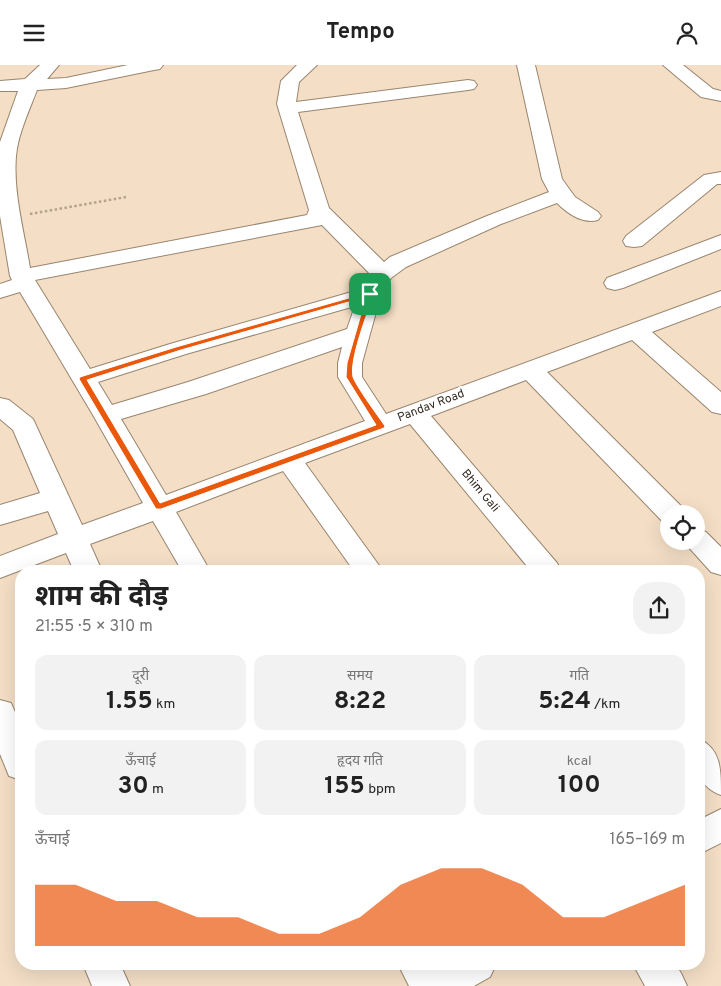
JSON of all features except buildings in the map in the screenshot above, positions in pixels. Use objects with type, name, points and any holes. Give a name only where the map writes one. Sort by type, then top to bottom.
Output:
[{"type":"street","points":[[50,65],[29,86],[3,160],[10,217],[23,280],[106,415],[193,565]]},
{"type":"street","points":[[0,85],[29,86],[66,83],[154,65]]},
{"type":"street","points":[[308,65],[290,81],[286,104],[320,210],[383,274]]},
{"type":"street","points":[[526,65],[552,179],[560,195],[570,206],[591,217]]},
{"type":"street","points":[[672,65],[707,93],[721,96]]},
{"type":"street","points":[[288,108],[468,85]]},
{"type":"street","points":[[634,241],[711,179],[721,178]]},
{"type":"street","points":[[381,426],[350,377],[350,363],[370,294],[383,274],[398,262],[494,220],[560,195]]},
{"type":"street","points":[[0,291],[23,280],[307,223],[316,220],[320,210]]},
{"type":"street","points":[[615,283],[721,241]]},
{"type":"street","points":[[83,379],[178,349],[370,294]]},
{"type":"street","name":"Pandav Road","points":[[0,567],[721,299]]},
{"type":"street","points":[[635,330],[721,406]]},
{"type":"street","points":[[106,415],[197,388],[357,335]]},
{"type":"street","points":[[530,369],[663,505]]},
{"type":"street","points":[[0,406],[24,425],[86,565]]},
{"type":"street","name":"Bhim Gali","points":[[414,412],[542,565]]},
{"type":"street","points":[[288,459],[365,565]]},
{"type":"street","points":[[0,515],[57,498]]},
{"type":"street","points":[[705,548],[721,564]]},
{"type":"street","points":[[0,713],[15,751]]},
{"type":"street","points":[[705,760],[721,780]]},
{"type":"street","points":[[705,834],[721,825]]},
{"type":"street","points":[[104,970],[111,986]]},
{"type":"street","points":[[421,970],[430,986]]},
{"type":"street","points":[[436,986],[466,970]]},
{"type":"street","points":[[656,970],[668,986]]},
{"type":"path","points":[[10,217],[126,197]]},
{"type":"route","points":[[370,294],[350,363],[350,377],[353,385],[381,426],[159,507],[83,379],[178,349],[370,294]]}]
